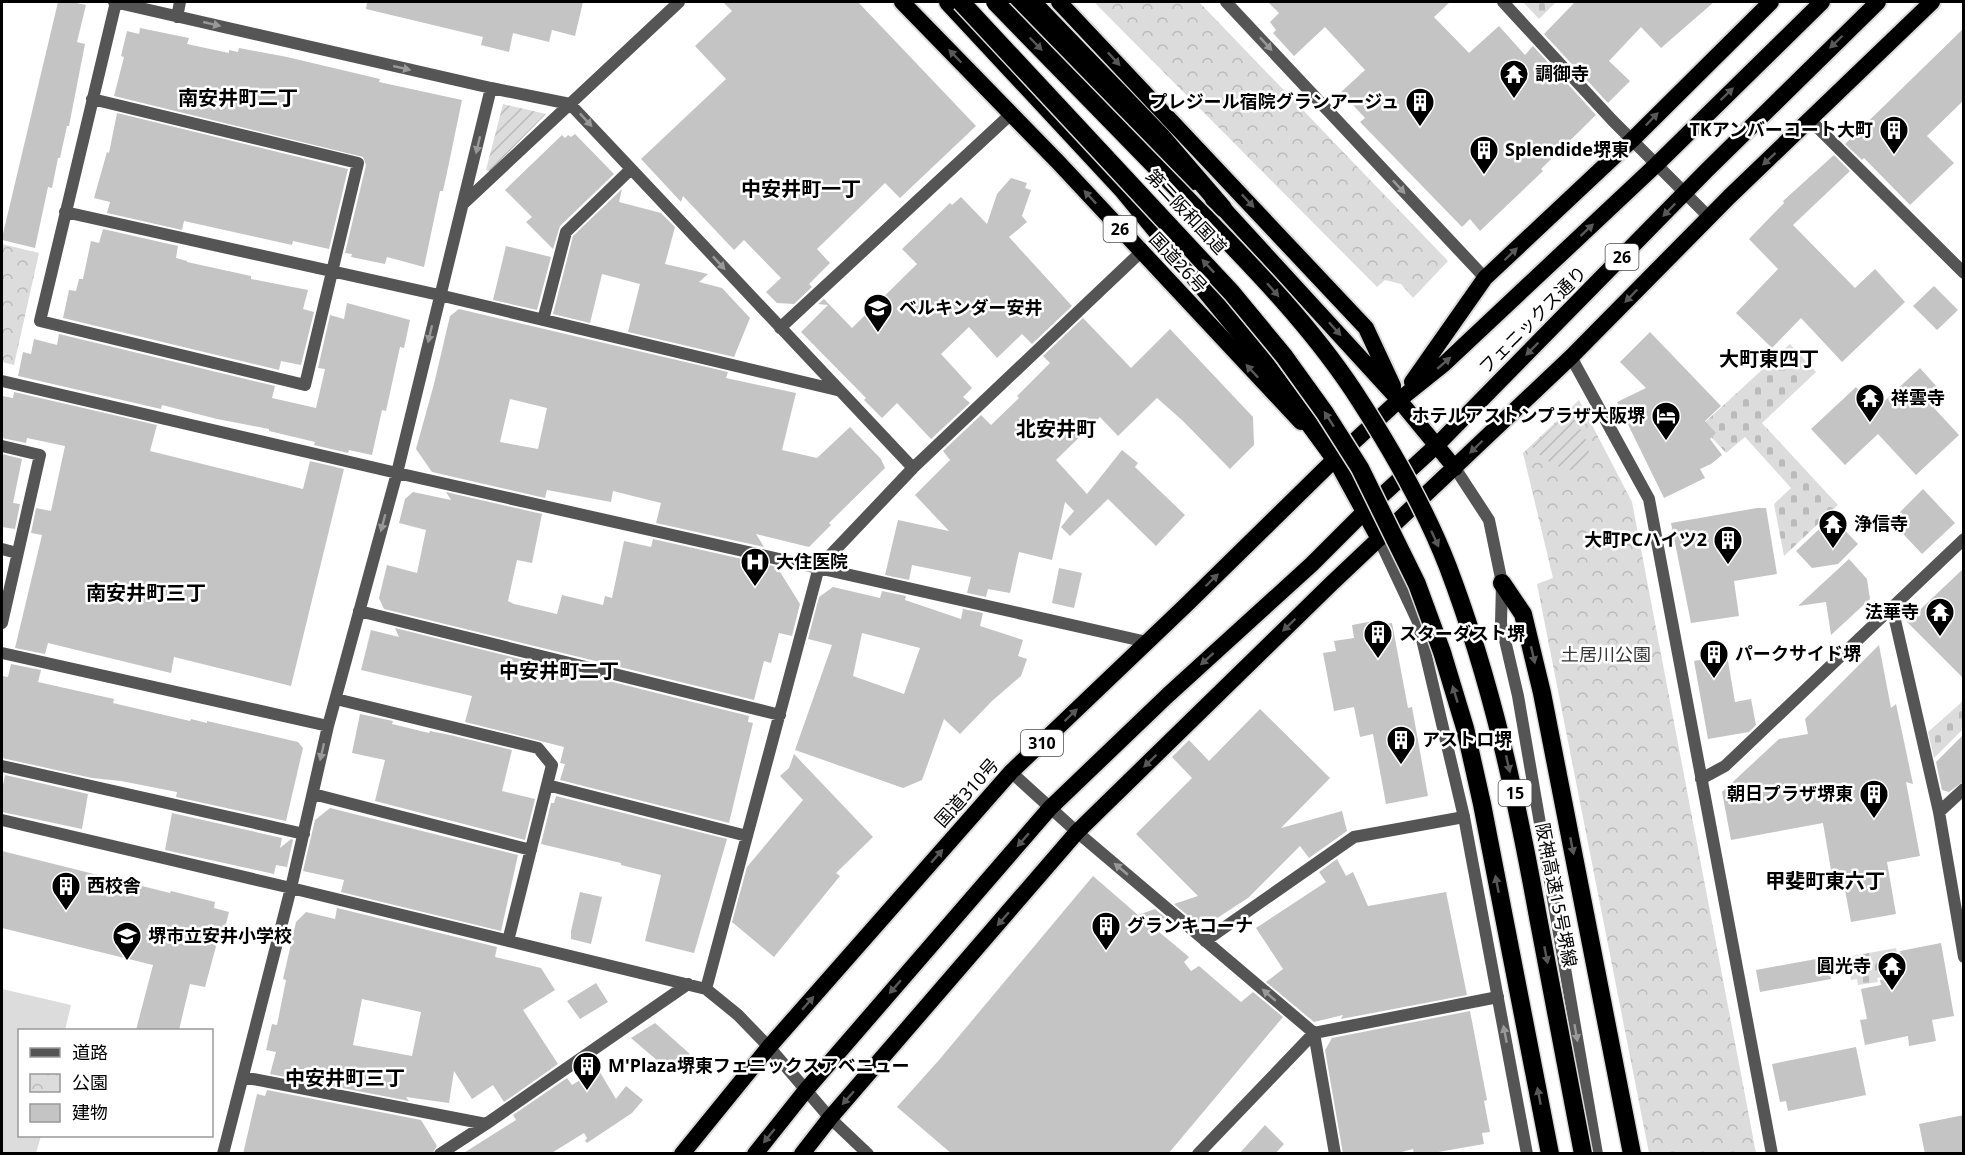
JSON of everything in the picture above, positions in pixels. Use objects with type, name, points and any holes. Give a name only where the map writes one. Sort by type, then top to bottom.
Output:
[{"type":"highway","name":"国道26号","points":[[902,2],[1011,114],[1335,459],[1379,539]]},
{"type":"highway","points":[[948,2],[1122,189],[1261,358],[1335,459]]},
{"type":"highway","name":"第二阪和国道","points":[[961,2],[1232,292],[1298,375],[1360,468]]},
{"type":"highway","name":"第二阪和国道","points":[[995,2],[1254,268],[1310,332],[1352,389],[1389,449]]},
{"type":"highway","points":[[1017,2],[1144,141],[1223,207]]},
{"type":"highway","points":[[1032,2],[1162,136],[1223,207],[1399,400],[1455,468]]},
{"type":"highway","points":[[1059,2],[1366,328],[1399,400]]},
{"type":"highway","name":"26","points":[[1399,400],[1485,278],[1632,140],[1772,2]]},
{"type":"highway","name":"フェニックス通り","points":[[1335,459],[1399,400],[1444,364],[1657,165],[1822,2]]},
{"type":"highway","name":"フェニックス通り","points":[[1365,511],[1437,445],[1685,193],[1878,2]]},
{"type":"highway","name":"26","points":[[1379,539],[1571,357],[1729,197],[1932,2]]},
{"type":"highway","name":"阪神高速15号堺線","points":[[1389,449],[1447,564],[1474,639],[1498,720],[1516,801],[1583,1154]]},
{"type":"highway","name":"国道310号","points":[[682,1154],[769,1047],[1011,772],[1335,459]]},
{"type":"highway","name":"15","points":[[1360,468],[1417,584],[1442,652],[1465,728],[1482,804],[1550,1154]]},
{"type":"highway","points":[[755,1154],[806,1090],[1050,808],[1168,695],[1312,564],[1365,511]]},
{"type":"highway","points":[[802,1154],[830,1118],[1077,832],[1379,539]]},
{"type":"highway","points":[[1502,583],[1523,614],[1544,704],[1632,1154]]},
{"type":"street","points":[[92,99],[358,163],[305,385],[40,321],[66,212],[92,99],[115,2],[570,104],[913,468]]},
{"type":"street","points":[[177,16],[180,2]]},
{"type":"street","points":[[464,203],[679,2]]},
{"type":"street","points":[[1226,2],[1485,278]]},
{"type":"street","points":[[1503,2],[1632,140],[1710,218]]},
{"type":"street","points":[[223,1154],[291,888],[328,726],[397,473],[491,88]]},
{"type":"street","points":[[780,328],[1011,114]]},
{"type":"street","points":[[1810,120],[1964,273]]},
{"type":"street","points":[[543,320],[566,232],[631,169]]},
{"type":"street","points":[[66,212],[439,296],[839,390]]},
{"type":"street","points":[[706,989],[819,567],[913,468],[1141,252]]},
{"type":"street","points":[[1571,357],[1649,499],[1772,1154]]},
{"type":"street","points":[[2,381],[397,473],[1147,642]]},
{"type":"street","points":[[2,446],[40,455],[2,623]]},
{"type":"street","points":[[1455,468],[1489,520],[1502,583],[1501,623],[1518,696],[1597,1154]]},
{"type":"street","points":[[1379,539],[1418,622],[1464,817],[1527,1154]]},
{"type":"street","points":[[1701,779],[1725,766],[1964,539]]},
{"type":"street","points":[[2,549],[17,553]]},
{"type":"street","points":[[1892,607],[1939,812],[1964,957]]},
{"type":"street","points":[[359,611],[780,715]]},
{"type":"street","points":[[2,653],[328,726]]},
{"type":"street","points":[[336,699],[538,748],[552,765],[508,941]]},
{"type":"street","points":[[2,766],[304,834]]},
{"type":"street","points":[[1011,772],[1077,832],[1314,1034],[1335,1154]]},
{"type":"street","points":[[547,785],[747,836]]},
{"type":"street","points":[[1939,812],[1964,789]]},
{"type":"street","points":[[313,794],[531,850]]},
{"type":"street","points":[[1205,941],[1354,837],[1464,817]]},
{"type":"street","points":[[2,820],[706,989],[738,1015],[769,1047],[830,1118],[868,1154]]},
{"type":"street","points":[[440,1154],[688,984]]},
{"type":"street","points":[[1198,1154],[1314,1034],[1498,997]]},
{"type":"street","points":[[243,1077],[486,1124]]},
{"type":"green space","points":[[1094,2],[1199,2],[1448,261],[1413,298],[1401,284],[1385,280],[1377,287]]},
{"type":"green space","points":[[1523,2],[1556,2],[1539,19]]},
{"type":"green space","points":[[503,104],[546,114],[490,171],[486,170]]},
{"type":"green space","points":[[2,244],[39,253],[14,365],[2,362]]},
{"type":"green space","points":[[1790,344],[1816,372],[1762,423],[1838,505],[1784,556],[1774,504],[1791,488],[1745,437],[1726,453],[1701,426]]},
{"type":"green space","name":"土居川公園","points":[[1579,400],[1632,502],[1756,1153],[1649,1153],[1537,584],[1553,578],[1523,453]]},
{"type":"green space","points":[[1568,413],[1582,431],[1589,451],[1584,465],[1572,470],[1549,462],[1532,447]]},
{"type":"green space","points":[[1963,701],[1963,729],[1934,758],[1928,732]]},
{"type":"green space","points":[[1896,948],[1901,973],[1877,978],[1878,982],[1858,985],[1857,979],[1851,980],[1847,957]]},
{"type":"green space","points":[[2,989],[71,1005],[65,1029],[18,1029],[18,1137],[41,1137],[36,1153],[2,1153]]},
{"type":"building","points":[[58,2],[86,5],[77,42],[85,44],[69,126],[67,126],[60,158],[58,158],[52,188],[48,187],[35,248],[2,240],[2,238]]},
{"type":"building","points":[[367,2],[583,2],[575,36],[552,30],[549,42],[513,33],[509,52],[481,45],[483,37],[366,9]]},
{"type":"building","points":[[723,2],[858,2],[976,126],[900,198],[885,183],[817,249],[830,263],[809,284],[812,287],[794,304],[777,303],[766,292],[781,278],[744,240],[734,250],[683,196],[681,202],[641,159],[726,79],[695,46],[732,11]]},
{"type":"building","points":[[1268,2],[1450,2],[1434,17],[1469,53],[1499,26],[1525,55],[1533,46],[1596,115],[1541,169],[1543,171],[1480,231],[1470,219],[1462,227],[1360,122],[1365,118],[1341,92],[1365,70],[1325,27],[1294,56],[1273,33],[1276,30],[1270,22],[1279,13]]},
{"type":"building","points":[[1575,2],[1714,2],[1661,48],[1641,27],[1609,61],[1630,81],[1608,103],[1544,34]]},
{"type":"building","points":[[140,28],[189,38],[187,44],[229,53],[229,50],[238,52],[239,48],[287,57],[380,79],[379,82],[462,100],[424,267],[387,257],[385,264],[351,257],[352,254],[345,253],[366,165],[363,157],[114,96],[124,57],[121,56],[127,31],[139,34]]},
{"type":"building","points":[[1964,28],[1964,100],[1927,136],[1954,163],[1910,205],[1864,158],[1862,160],[1845,144]]},
{"type":"building","points":[[117,113],[348,169],[329,249],[293,241],[292,245],[184,221],[182,230],[107,213],[110,202],[94,198],[107,152],[109,153]]},
{"type":"building","points":[[575,134],[614,174],[560,226],[553,249],[526,222],[532,217],[505,190],[562,135],[565,138]]},
{"type":"building","points":[[1834,155],[1850,171],[1793,225],[1855,288],[1875,269],[1905,302],[1842,362],[1801,318],[1772,348],[1736,313],[1778,269],[1749,239],[1784,203],[1783,201]]},
{"type":"building","points":[[1011,178],[1027,183],[1025,188],[1031,190],[1022,216],[1027,222],[1009,237],[1072,306],[1032,344],[1022,334],[997,358],[969,327],[941,354],[972,388],[963,397],[970,403],[931,439],[897,403],[882,418],[864,400],[866,398],[801,332],[828,305],[818,304],[824,299],[852,328],[917,264],[902,249],[950,203],[952,205],[961,197],[987,224],[997,194]]},
{"type":"building","points":[[622,189],[619,202],[661,213],[675,227],[665,264],[708,274],[699,282],[722,288],[750,318],[734,357],[628,332],[640,284],[602,274],[590,323],[553,314],[573,236]]},
{"type":"building","points":[[103,229],[178,246],[176,258],[187,262],[251,276],[251,279],[308,290],[303,309],[314,312],[301,365],[281,361],[279,370],[63,318],[69,290],[76,291],[79,279],[83,279],[91,241],[99,243]]},
{"type":"building","points":[[506,246],[551,257],[537,310],[493,300]]},
{"type":"building","points":[[1934,286],[1958,310],[1937,330],[1913,306]]},
{"type":"building","points":[[347,303],[410,320],[404,348],[400,347],[386,411],[382,410],[372,455],[349,450],[348,453],[314,445],[315,442],[269,431],[269,429],[162,405],[161,409],[18,376],[23,352],[31,354],[34,339],[57,345],[59,334],[275,386],[272,398],[316,408],[325,369],[318,368],[330,315],[344,319]]},
{"type":"building","points":[[459,309],[728,372],[726,378],[796,393],[782,450],[817,458],[850,427],[881,459],[885,468],[829,523],[831,525],[809,547],[756,534],[764,547],[656,523],[661,503],[613,491],[611,502],[547,490],[545,498],[432,472],[416,449],[450,316]],"holes":[[[510,399],[547,408],[538,449],[500,442]]]},
{"type":"building","points":[[1083,318],[1131,368],[1170,329],[1253,417],[1254,445],[1230,469],[1157,398],[1118,436],[1100,417],[1056,460],[1087,494],[1122,450],[1138,463],[1135,467],[1185,515],[1156,546],[1108,499],[1070,536],[1061,527],[1074,511],[1065,502],[1052,560],[1019,552],[1010,593],[988,589],[986,597],[967,593],[971,577],[912,565],[909,580],[885,575],[898,520],[949,531],[915,495],[950,460],[943,451],[981,415],[991,425],[1050,363],[1043,356]]},
{"type":"building","points":[[1650,332],[1721,406],[1705,421],[1716,433],[1710,439],[1722,455],[1700,469],[1705,478],[1664,498],[1617,402],[1646,388],[1620,362]]},
{"type":"building","points":[[1920,368],[1946,397],[1934,408],[1959,435],[1916,475],[1878,434],[1845,465],[1811,429],[1856,387],[1876,409]]},
{"type":"building","points":[[14,392],[157,425],[150,451],[303,489],[310,461],[344,469],[291,686],[174,657],[171,673],[48,643],[45,654],[15,648],[42,535],[31,533],[36,508],[51,511],[65,446],[27,438],[26,443],[2,438],[2,396],[13,398]]},
{"type":"building","points":[[2,454],[22,459],[13,503],[20,504],[15,529],[2,527]]},
{"type":"building","points":[[1923,489],[1955,523],[1922,554],[1891,521]]},
{"type":"building","points":[[413,492],[451,500],[446,492],[542,514],[532,563],[517,560],[508,601],[514,604],[557,614],[562,595],[603,605],[605,596],[612,598],[624,541],[651,547],[653,539],[777,567],[800,604],[792,636],[779,633],[771,663],[764,661],[754,700],[384,609],[379,598],[387,565],[417,573],[426,530],[399,523],[405,499]]},
{"type":"building","points":[[1766,508],[1777,574],[1734,581],[1739,616],[1691,623],[1671,523]]},
{"type":"building","points":[[1832,517],[1858,544],[1838,564],[1812,568],[1796,551]]},
{"type":"building","points":[[1849,559],[1867,579],[1870,599],[1831,635],[1826,602],[1798,606]]},
{"type":"building","points":[[1059,568],[1082,573],[1074,608],[1052,603]]},
{"type":"building","points":[[1964,568],[1964,679],[1907,622]]},
{"type":"building","points":[[833,587],[880,598],[882,591],[906,596],[905,600],[961,619],[963,609],[983,613],[980,626],[1023,640],[1018,656],[1027,659],[1021,676],[992,701],[960,734],[944,719],[922,780],[903,788],[795,750],[832,645],[808,639],[819,597]],"holes":[[[862,633],[920,648],[904,694],[853,676]]]},
{"type":"building","points":[[1379,620],[1380,625],[1392,623],[1408,708],[1412,707],[1428,796],[1386,804],[1373,734],[1360,737],[1354,707],[1334,711],[1323,653],[1336,651],[1334,641],[1354,638],[1352,625]]},
{"type":"building","points":[[395,628],[749,716],[748,722],[753,723],[729,823],[560,780],[565,764],[560,763],[564,747],[465,722],[472,696],[361,670],[371,630],[399,637]]},
{"type":"building","points":[[1879,645],[1891,708],[1896,704],[1913,784],[1906,782],[1920,856],[1887,862],[1896,914],[1851,922],[1842,874],[1832,876],[1823,823],[1731,840],[1722,792],[1779,739],[1808,734],[1805,719]]},
{"type":"building","name":"パークサイド堺","points":[[1727,655],[1735,702],[1751,699],[1756,725],[1749,732],[1708,739],[1694,661]]},
{"type":"building","points":[[11,664],[41,670],[38,682],[114,699],[113,703],[298,742],[303,748],[286,821],[176,797],[177,792],[92,778],[2,758],[2,676],[8,677]]},
{"type":"building","points":[[1260,709],[1330,778],[1281,828],[1342,811],[1347,831],[1309,858],[1300,846],[1248,898],[1208,924],[1197,923],[1174,904],[1198,896],[1136,834],[1192,778],[1172,757],[1189,740],[1209,761]]},
{"type":"building","points":[[360,714],[393,721],[392,724],[429,733],[430,731],[450,735],[512,750],[502,791],[535,799],[525,840],[375,801],[385,760],[352,753]]},
{"type":"building","points":[[1964,734],[1964,781],[1949,792],[1942,790],[1936,762]]},
{"type":"building","points":[[794,754],[873,837],[836,873],[840,876],[774,957],[732,922],[747,867],[803,800],[780,776],[789,768]]},
{"type":"building","points":[[5,775],[88,794],[82,829],[2,812]]},
{"type":"building","points":[[556,796],[727,839],[694,953],[645,941],[661,875],[541,844],[551,803],[554,803]]},
{"type":"building","points":[[330,808],[518,855],[501,931],[341,892],[344,880],[303,871],[315,820]]},
{"type":"building","points":[[172,813],[282,838],[280,848],[291,839],[293,840],[287,867],[276,865],[274,874],[165,850]]},
{"type":"building","points":[[2,851],[215,902],[214,908],[229,912],[222,940],[218,939],[205,987],[190,984],[179,1029],[136,1029],[153,965],[2,928]]},
{"type":"building","points":[[1337,859],[1346,876],[1353,872],[1368,906],[1446,892],[1467,995],[1341,1019],[1343,1015],[1314,1022],[1266,982],[1283,969],[1256,928],[1326,882],[1319,872]]},
{"type":"building","name":"グランキコーナ","points":[[1093,876],[1138,915],[1155,909],[1167,919],[1140,916],[1189,957],[1184,962],[1191,971],[1199,966],[1241,1002],[1253,992],[1283,1017],[1168,1154],[952,1154],[897,1107]]},
{"type":"building","points":[[580,892],[602,897],[591,944],[571,939]]},
{"type":"building","points":[[337,908],[497,947],[495,957],[541,968],[555,990],[523,1010],[558,1064],[504,1102],[493,1085],[472,1099],[454,1071],[449,1103],[406,1097],[409,1101],[270,1074],[276,1052],[266,1050],[272,1024],[277,1025],[286,980],[283,979],[296,922],[306,912],[335,919]],"holes":[[[362,999],[421,1012],[412,1056],[353,1045]]]},
{"type":"building","points":[[1941,943],[1954,1016],[1932,1020],[1936,1041],[1909,1046],[1908,1036],[1865,1045],[1860,1020],[1867,1019],[1861,989],[1881,985],[1880,980],[1904,975],[1900,951]]},
{"type":"building","points":[[1827,957],[1831,979],[1760,992],[1756,970]]},
{"type":"building","points":[[596,983],[608,1002],[580,1019],[567,1001]]},
{"type":"building","points":[[1470,1011],[1487,1100],[1484,1101],[1490,1132],[1482,1133],[1484,1144],[1427,1154],[1414,1154],[1413,1149],[1394,1154],[1343,1154],[1325,1050],[1332,1038]]},
{"type":"building","points":[[655,1023],[690,1054],[673,1074],[631,1038]]},
{"type":"building","points":[[1856,1047],[1866,1095],[1788,1111],[1786,1101],[1780,1102],[1772,1064]]},
{"type":"building","name":"M'Plaza堺東フェニックスアベニュー","points":[[598,1069],[616,1099],[626,1086],[643,1100],[632,1113],[587,1143],[584,1133],[550,1154],[462,1154],[516,1120],[513,1115],[567,1078],[572,1085]]},
{"type":"building","points":[[267,1090],[421,1120],[437,1146],[432,1154],[243,1154],[257,1094],[265,1096]]},
{"type":"building","points":[[1964,1115],[1964,1154],[1925,1154],[1919,1124]]},
{"type":"building","points":[[1265,1125],[1284,1144],[1275,1154],[1239,1154]]},
{"type":"place","name":"調御寺","points":[[1514,100]]},
{"type":"place","name":"プレジール宿院グランアージュ","points":[[1420,128]]},
{"type":"place","name":"TKアンバーコート大町","points":[[1894,156]]},
{"type":"place","name":"Splendide堺東","points":[[1484,176]]},
{"type":"place","name":"ベルキンダー安井","points":[[878,334]]},
{"type":"place","name":"祥雲寺","points":[[1870,424]]},
{"type":"place","name":"ホテルアストンプラザ大阪堺","points":[[1666,442]]},
{"type":"place","name":"浄信寺","points":[[1833,550]]},
{"type":"place","name":"大町PCハイツ2","points":[[1728,566]]},
{"type":"place","name":"大住医院","points":[[755,588]]},
{"type":"place","name":"法華寺","points":[[1940,638]]},
{"type":"place","name":"スターダスト堺","points":[[1378,660]]},
{"type":"place","name":"パークサイド堺","points":[[1714,680]]},
{"type":"place","name":"アストロ堺","points":[[1401,766]]},
{"type":"place","name":"朝日プラザ堺東","points":[[1874,820]]},
{"type":"place","name":"西校舎","points":[[66,912]]},
{"type":"place","name":"グランキコーナ","points":[[1106,952]]},
{"type":"place","name":"堺市立安井小学校","points":[[127,962]]},
{"type":"place","name":"圓光寺","points":[[1892,992]]},
{"type":"place","name":"M'Plaza堺東フェニックスアベニュー","points":[[587,1092]]},
{"type":"district","name":"南安井町二丁","points":[[238,98]]},
{"type":"district","name":"中安井町一丁","points":[[801,189]]},
{"type":"district","name":"大町東四丁","points":[[1769,359]]},
{"type":"district","name":"北安井町","points":[[1056,429]]},
{"type":"district","name":"南安井町三丁","points":[[146,593]]},
{"type":"district","name":"中安井町二丁","points":[[559,671]]},
{"type":"district","name":"甲斐町東六丁","points":[[1825,881]]},
{"type":"district","name":"中安井町三丁","points":[[345,1078]]}]
